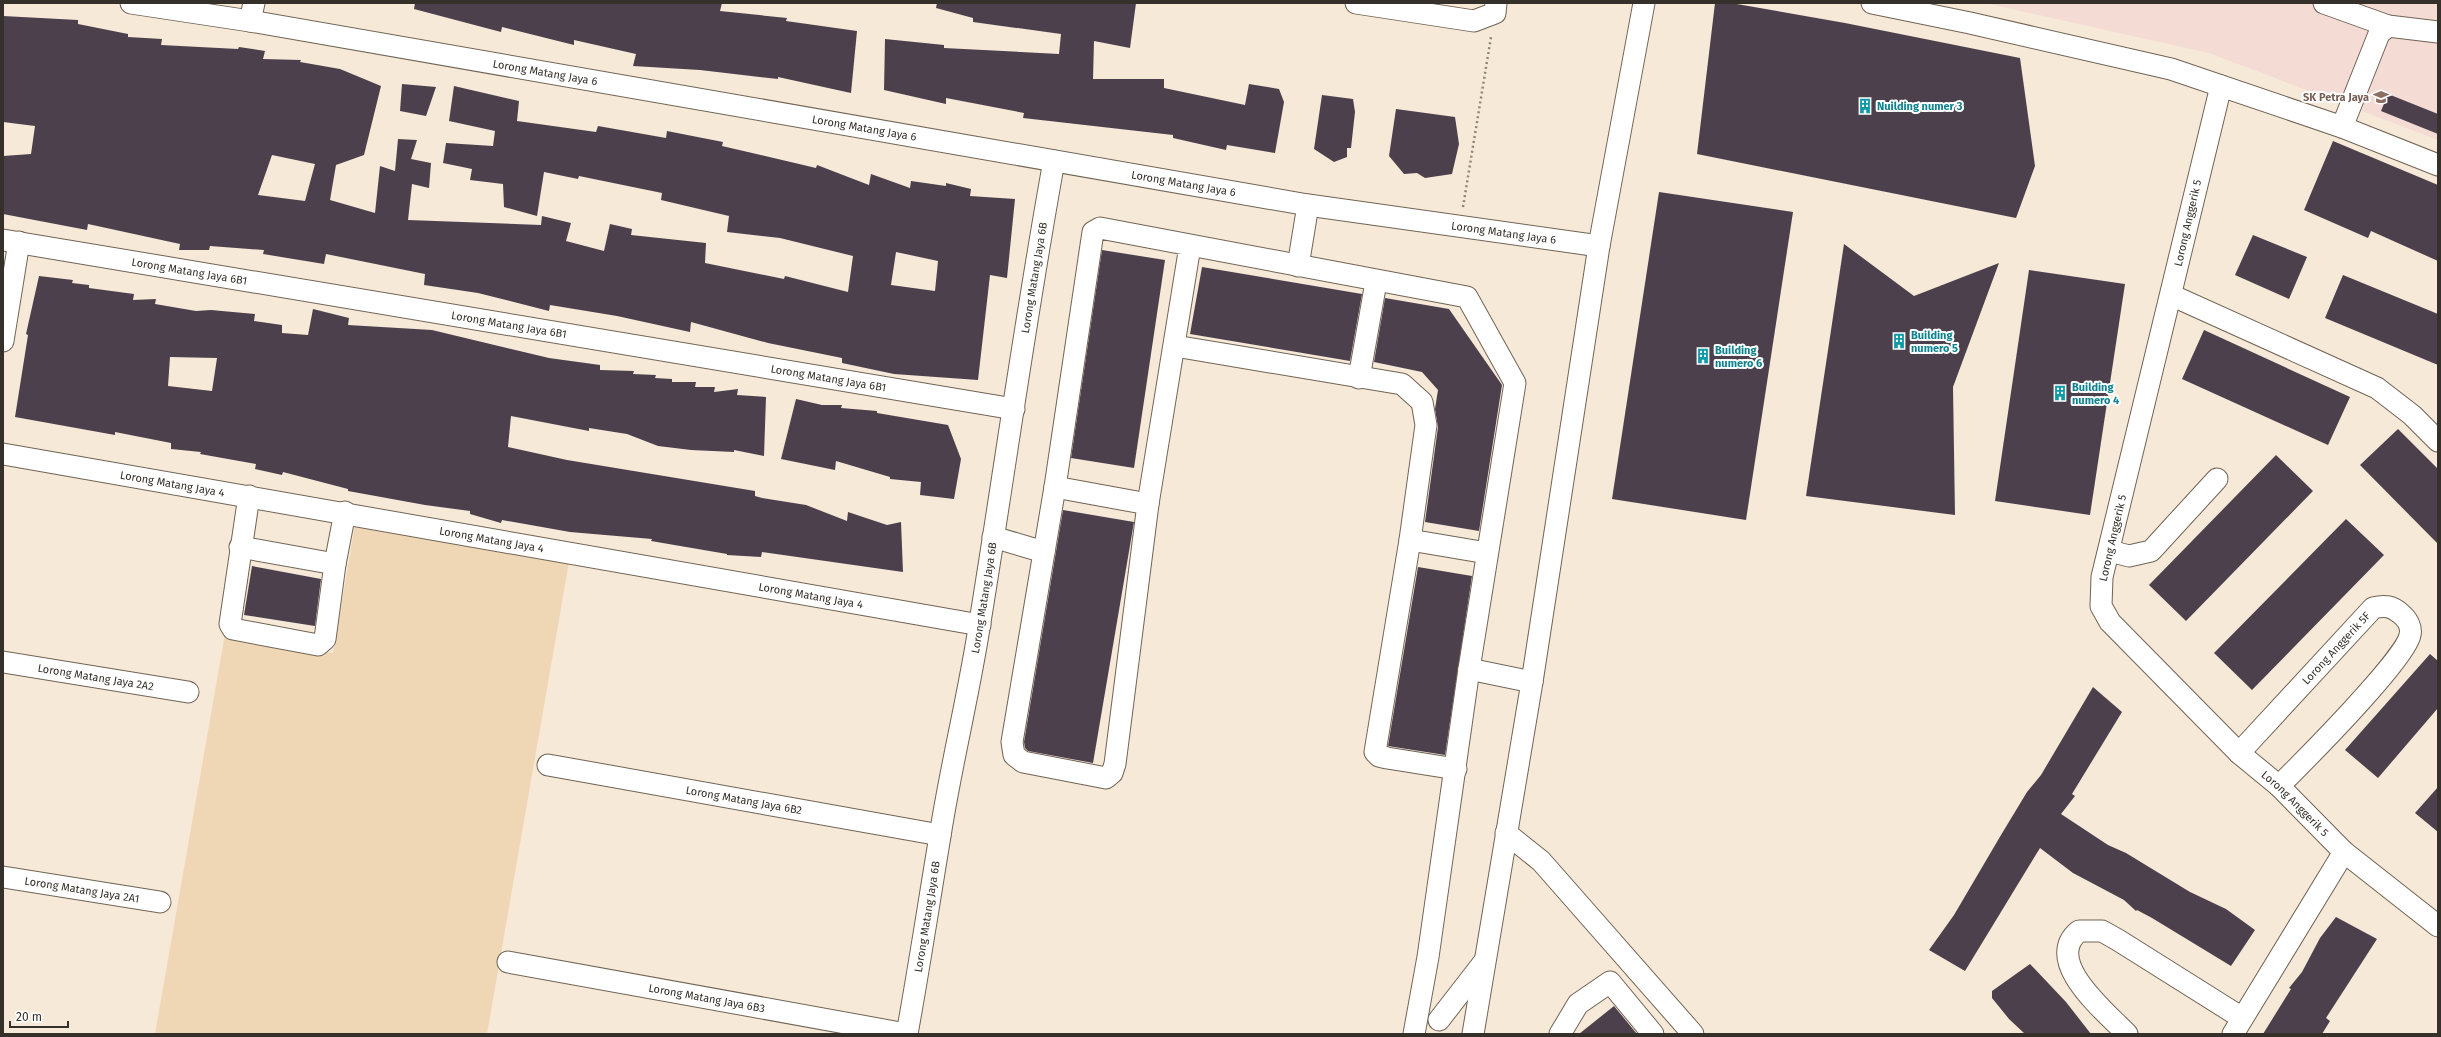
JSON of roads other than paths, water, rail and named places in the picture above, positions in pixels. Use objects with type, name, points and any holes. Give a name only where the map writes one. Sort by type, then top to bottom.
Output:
[{"type":"street","name":"Lorong Matang Jaya 6","points":[[131,3],[252,12],[1054,161],[1308,205],[1599,246]]},
{"type":"street","points":[[1356,3],[1467,20],[1485,18],[1496,8]]},
{"type":"street","points":[[1473,1034],[1532,682],[1599,246],[1644,3]]},
{"type":"street","points":[[1872,3],[2102,52],[2171,69],[2342,127],[2438,165]]},
{"type":"street","points":[[2332,4],[2388,26],[2438,32]]},
{"type":"street","points":[[2342,127],[2379,34],[2388,26]]},
{"type":"street","name":"Lorong Anggerik 5","points":[[2220,86],[2171,295],[2142,408],[2110,551],[2102,577],[2101,606],[2110,622],[2239,753],[2279,786],[2344,852],[2436,921]]},
{"type":"street","name":"Lorong Matang Jaya 6B","points":[[906,1034],[926,931],[940,835],[980,625],[1014,409],[1024,331],[1054,161]]},
{"type":"street","points":[[1298,266],[1308,205]]},
{"type":"street","points":[[1190,246],[1148,504],[1115,764],[1112,773],[1106,778],[1023,762],[1014,755],[1012,742],[1055,487],[1093,232],[1100,228],[1376,282],[1467,297],[1515,383],[1469,669],[1456,769],[1416,1024],[1443,1027],[1485,960]]},
{"type":"street","points":[[3,341],[11,241]]},
{"type":"street","name":"Lorong Matang Jaya 6B1","points":[[11,241],[1014,409]]},
{"type":"street","points":[[1359,378],[1376,282]]},
{"type":"street","points":[[2171,295],[2377,388],[2412,415],[2438,441]]},
{"type":"street","points":[[1174,346],[1402,384],[1422,402],[1426,425],[1410,540],[1375,752],[1379,756],[1387,758],[1456,769]]},
{"type":"street","name":"Lorong Matang Jaya 4","points":[[3,454],[345,512],[980,625]]},
{"type":"street","points":[[2110,551],[2129,556],[2151,551],[2217,479]]},
{"type":"street","points":[[1055,487],[1148,504]]},
{"type":"street","points":[[249,496],[240,548],[230,624],[233,629],[318,645],[325,639],[335,564],[345,512]]},
{"type":"street","points":[[994,537],[1044,552]]},
{"type":"street","points":[[1410,540],[1487,553]]},
{"type":"street","points":[[240,548],[335,564]]},
{"type":"street","name":"Lorong Anggerik 5F","points":[[2239,753],[2373,608],[2389,606],[2405,617],[2411,629],[2410,635],[2398,655],[2305,760],[2279,786]]},
{"type":"street","name":"Lorong Matang Jaya 2A2","points":[[3,662],[188,692]]},
{"type":"street","points":[[1469,669],[1532,682]]},
{"type":"street","name":"Lorong Matang Jaya 6B2","points":[[548,765],[940,835]]},
{"type":"street","points":[[1506,833],[1541,861],[1693,1034]]},
{"type":"street","points":[[2127,1034],[2096,1001],[2069,965],[2066,949],[2069,941],[2079,931],[2102,931],[2237,1026],[2344,852]]},
{"type":"street","name":"Lorong Matang Jaya 2A1","points":[[3,877],[160,902]]},
{"type":"street","name":"Lorong Matang Jaya 6B3","points":[[508,962],[906,1034]]},
{"type":"street","points":[[1560,1034],[1578,1004],[1633,965]]},
{"type":"street","points":[[1610,982],[1653,1034]]},
{"type":"place","name":"SK Petra Jaya","points":[[2381,97]]},
{"type":"place","name":"Nuilding numer 3","points":[[1865,106]]},
{"type":"place","name":"Building numero 5","points":[[1899,341]]},
{"type":"place","name":"Building numero 6","points":[[1703,356]]},
{"type":"place","name":"Building numero 4","points":[[2060,393]]}]
